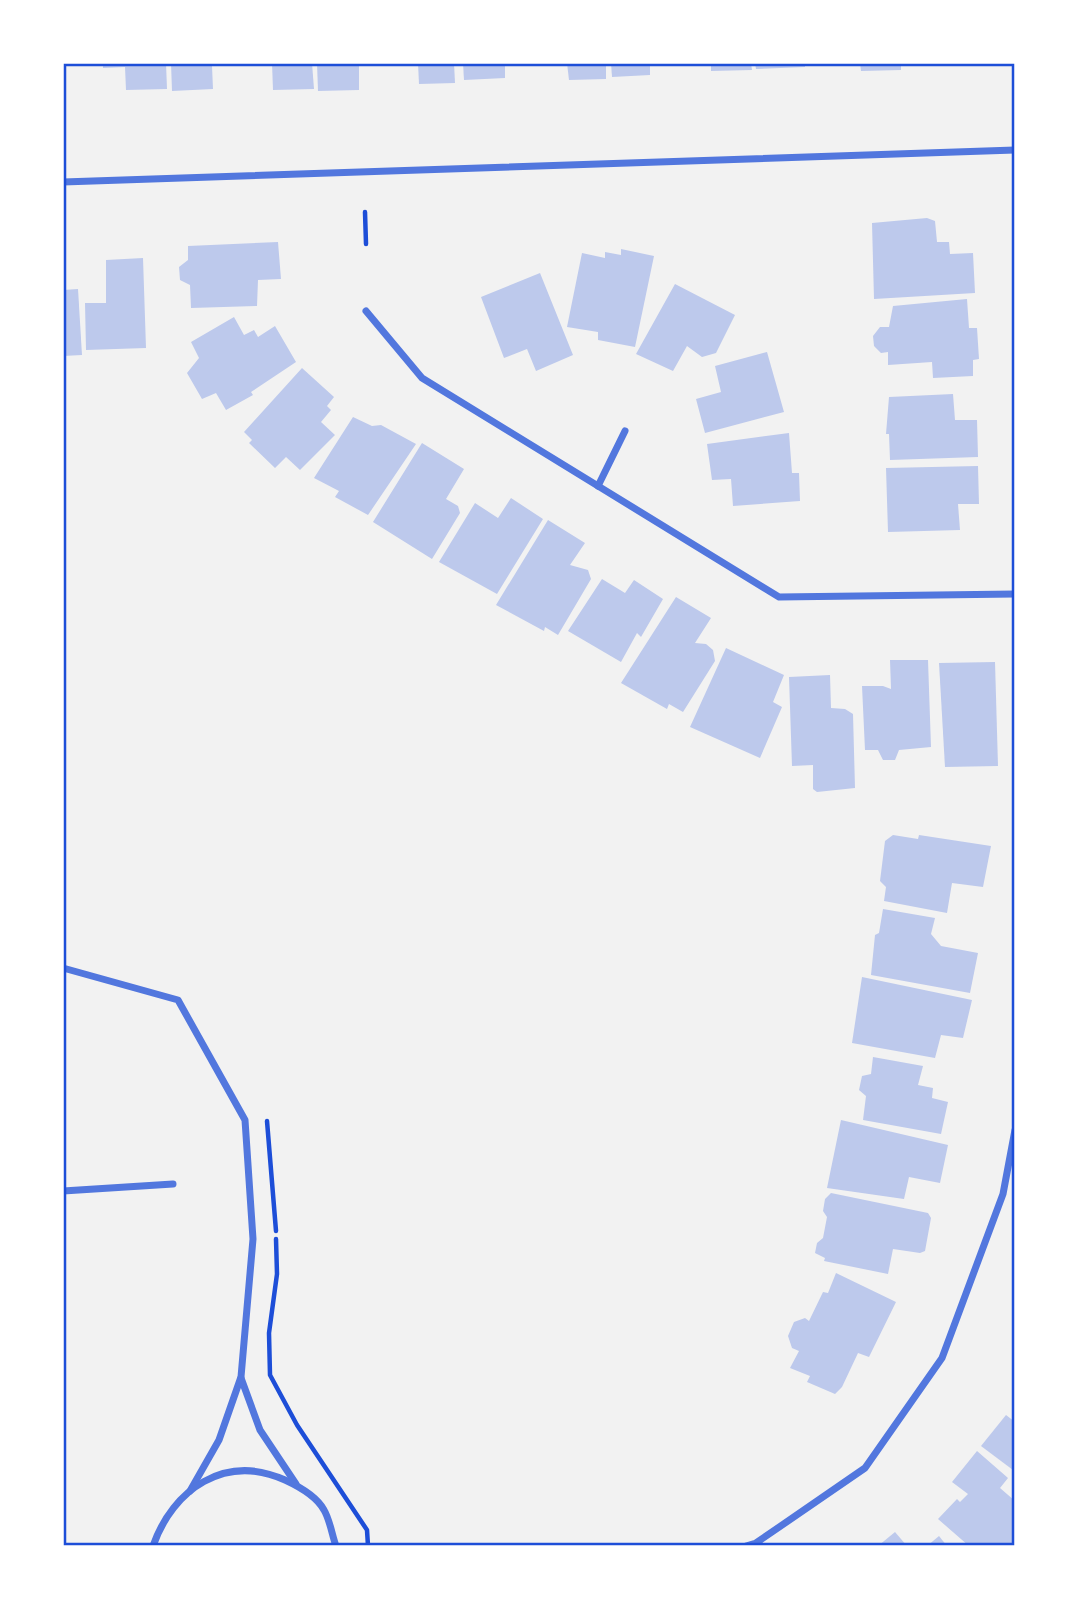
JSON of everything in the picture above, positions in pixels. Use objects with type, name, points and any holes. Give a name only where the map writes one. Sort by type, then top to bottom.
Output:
[{"type":"street","points":[[63,181],[1015,150]]},
{"type":"street","points":[[366,312],[422,378],[779,597],[1015,594]]},
{"type":"street","points":[[598,486],[625,431]]},
{"type":"street","points":[[63,968],[178,1000],[245,1120],[253,1239],[241,1377],[219,1440],[190,1491]]},
{"type":"street","points":[[746,1546],[756,1543],[865,1468],[942,1358],[1003,1194],[1015,1130]]},
{"type":"street","points":[[63,1192],[173,1184]]},
{"type":"street","points":[[241,1377],[260,1430],[297,1486]]},
{"type":"street","points":[[153,1546],[161,1524],[180,1497],[206,1479],[237,1471],[270,1473],[297,1486],[323,1508],[336,1546]]},
{"type":"path","points":[[365,212],[366,244]]},
{"type":"building","points":[[103,63],[166,63],[167,89],[126,90],[125,67],[103,68]]},
{"type":"building","points":[[171,63],[220,63],[220,66],[212,66],[213,89],[172,91]]},
{"type":"building","points":[[272,63],[312,63],[314,89],[273,90]]},
{"type":"building","points":[[317,63],[359,63],[359,90],[318,91]]},
{"type":"building","points":[[418,63],[454,63],[455,83],[419,84]]},
{"type":"building","points":[[463,63],[505,63],[505,78],[464,80]]},
{"type":"building","points":[[567,63],[606,63],[606,79],[569,80]]},
{"type":"building","points":[[611,63],[650,63],[650,75],[612,77]]},
{"type":"building","points":[[711,63],[751,63],[752,70],[711,71]]},
{"type":"building","points":[[755,63],[805,63],[805,67],[756,69]]},
{"type":"building","points":[[860,63],[901,63],[901,70],[861,71]]},
{"type":"building","points":[[927,218],[935,221],[937,242],[949,242],[950,254],[973,253],[975,293],[874,299],[872,223]]},
{"type":"building","points":[[278,242],[281,279],[258,280],[257,306],[191,308],[190,285],[180,280],[179,267],[188,260],[188,246]]},
{"type":"building","points":[[621,249],[654,256],[635,347],[598,340],[598,332],[567,327],[582,253],[605,258],[605,252],[621,255]]},
{"type":"building","points":[[143,258],[146,348],[86,350],[85,303],[106,303],[106,260]]},
{"type":"building","points":[[540,273],[573,355],[536,371],[527,349],[504,358],[481,297]]},
{"type":"building","points":[[675,284],[735,315],[716,353],[702,357],[687,346],[673,371],[636,354]]},
{"type":"building","points":[[78,289],[82,355],[63,356],[63,290]]},
{"type":"building","points":[[967,299],[969,328],[977,328],[979,359],[973,360],[973,376],[933,378],[932,362],[888,365],[888,352],[881,353],[874,346],[873,336],[880,327],[889,327],[893,306]]},
{"type":"building","points":[[234,317],[244,335],[254,330],[258,337],[275,326],[296,362],[251,392],[253,395],[226,410],[216,393],[202,399],[187,373],[199,358],[191,342]]},
{"type":"building","points":[[767,352],[784,412],[705,433],[696,399],[721,392],[715,366]]},
{"type":"building","points":[[302,368],[334,397],[327,406],[331,410],[321,422],[335,435],[300,470],[286,457],[275,468],[249,443],[252,440],[244,432]]},
{"type":"building","points":[[953,394],[955,420],[977,420],[978,457],[890,460],[889,434],[886,434],[889,397]]},
{"type":"building","points":[[353,417],[372,426],[381,425],[416,444],[368,515],[335,497],[339,491],[314,478]]},
{"type":"building","points":[[789,433],[792,473],[799,473],[800,501],[733,506],[731,479],[712,480],[707,444]]},
{"type":"building","points":[[422,443],[464,469],[446,499],[458,506],[460,513],[432,559],[373,522]]},
{"type":"building","points":[[978,466],[979,504],[958,504],[960,530],[888,532],[886,468]]},
{"type":"building","points":[[511,498],[543,519],[497,594],[439,562],[475,503],[498,518]]},
{"type":"building","points":[[548,520],[585,543],[570,565],[588,570],[591,579],[558,635],[545,627],[544,631],[496,605]]},
{"type":"building","points":[[602,579],[625,593],[634,580],[663,599],[641,637],[637,633],[621,662],[568,631]]},
{"type":"building","points":[[676,597],[711,618],[695,643],[706,644],[713,650],[715,661],[683,712],[669,704],[667,709],[621,683]]},
{"type":"building","points":[[726,648],[784,675],[773,702],[782,707],[760,758],[690,727]]},
{"type":"building","points":[[890,660],[928,660],[931,747],[899,750],[895,760],[883,760],[878,750],[865,750],[862,686],[883,686],[891,689]]},
{"type":"building","points":[[995,662],[998,766],[945,767],[939,663]]},
{"type":"building","points":[[830,675],[831,708],[845,709],[853,714],[855,788],[817,792],[813,789],[813,765],[792,766],[789,677]]},
{"type":"building","points":[[893,835],[918,839],[919,835],[991,846],[983,887],[952,883],[947,913],[884,901],[886,887],[880,881],[885,841]]},
{"type":"building","points":[[883,909],[935,918],[931,934],[941,946],[978,953],[970,993],[871,975],[875,935],[879,933]]},
{"type":"building","points":[[862,977],[972,1000],[963,1038],[941,1035],[935,1058],[852,1043]]},
{"type":"building","points":[[873,1057],[923,1066],[918,1085],[933,1088],[932,1098],[948,1102],[941,1134],[863,1120],[866,1096],[859,1090],[862,1076],[871,1074]]},
{"type":"building","points":[[841,1120],[948,1145],[940,1183],[909,1177],[904,1199],[827,1188]]},
{"type":"building","points":[[831,1193],[928,1213],[931,1218],[925,1251],[920,1253],[893,1249],[888,1274],[824,1261],[825,1258],[815,1253],[817,1243],[823,1238],[827,1217],[823,1211],[825,1199]]},
{"type":"building","points":[[836,1273],[896,1302],[869,1357],[858,1353],[842,1387],[835,1394],[807,1382],[810,1376],[790,1368],[799,1351],[792,1348],[788,1336],[794,1322],[805,1318],[809,1321],[823,1292],[828,1293]]},
{"type":"building","points":[[1006,1415],[1015,1422],[1013,1470],[981,1446]]},
{"type":"building","points":[[977,1451],[1008,1478],[1000,1488],[1015,1501],[1015,1546],[969,1546],[938,1519],[957,1499],[960,1502],[968,1494],[952,1482]]},
{"type":"building","points":[[895,1532],[907,1546],[878,1546]]},
{"type":"building","points":[[939,1536],[947,1546],[927,1546]]}]
